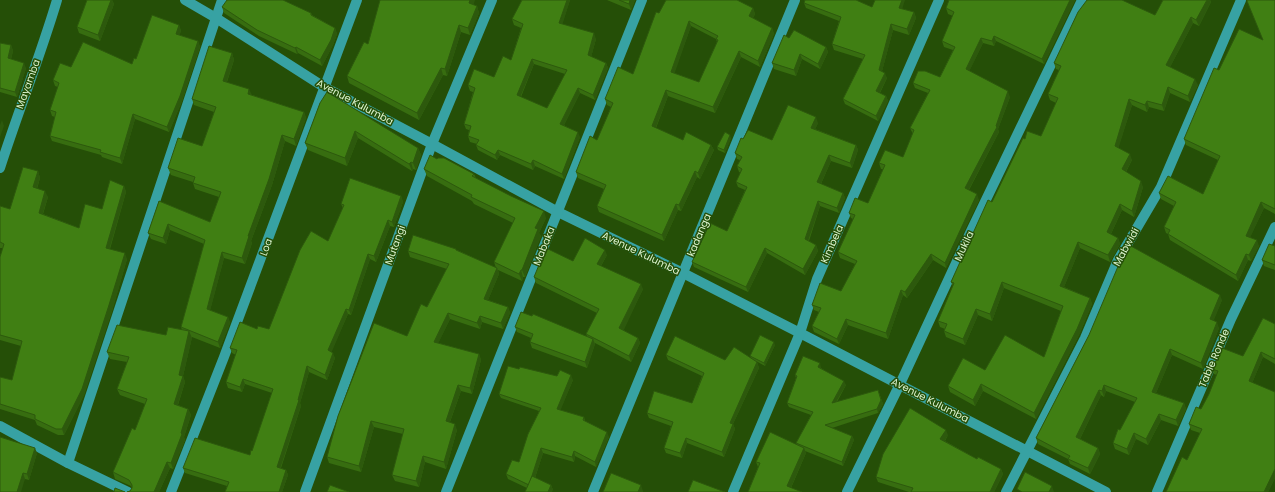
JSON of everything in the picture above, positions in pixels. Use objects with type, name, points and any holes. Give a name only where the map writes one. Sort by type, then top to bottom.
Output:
[{"type":"street","name":"Mayamba","points":[[0,168],[47,32],[56,0]]},
{"type":"street","name":"Avenue Kulumba","points":[[185,0],[324,87],[558,212],[683,273],[1028,450],[1106,492]]},
{"type":"street","points":[[68,463],[222,0]]},
{"type":"street","name":"Loa","points":[[171,492],[227,350],[357,0]]},
{"type":"street","name":"Mutangi","points":[[305,492],[432,144],[492,0]]},
{"type":"street","name":"Mabaka","points":[[446,492],[642,0]]},
{"type":"street","name":"kadanga","points":[[593,492],[795,0]]},
{"type":"street","name":"Kimbela","points":[[733,492],[800,333],[817,279],[940,0]]},
{"type":"street","name":"Mukila","points":[[847,492],[900,384],[966,240],[1082,0]]},
{"type":"street","name":"Mabwidi","points":[[1006,492],[1085,338],[1118,260],[1161,187],[1241,0]]},
{"type":"street","name":"Table Ronde","points":[[1157,492],[1231,319],[1275,227]]},
{"type":"street","points":[[0,426],[68,463],[128,492]]},
{"type":"building","points":[[87,0],[111,0],[98,35],[77,27]]},
{"type":"building","points":[[227,0],[283,0],[311,13],[311,15],[335,28],[331,40],[320,60],[296,47],[295,48],[257,30],[222,7]]},
{"type":"building","points":[[380,0],[470,0],[469,3],[477,6],[468,28],[459,25],[445,69],[441,68],[417,113],[347,76],[364,42],[368,44]]},
{"type":"building","points":[[522,0],[567,0],[559,23],[594,33],[588,55],[606,63],[593,95],[578,88],[560,124],[578,132],[562,174],[533,160],[531,164],[498,150],[495,155],[476,145],[479,140],[468,136],[471,126],[464,124],[475,88],[468,85],[474,69],[494,77],[503,56],[511,60],[523,24],[512,19]],"holes":[[[532,59],[567,70],[547,108],[517,95]]]},
{"type":"building","points":[[619,0],[630,0],[629,4]]},
{"type":"building","points":[[666,0],[737,0],[753,8],[749,16],[772,28],[758,61],[739,51],[713,107],[666,90],[652,126],[683,140],[686,132],[711,145],[698,173],[695,171],[679,205],[676,204],[662,235],[597,206],[606,185],[576,172],[590,136],[597,140],[613,103],[605,99],[618,67],[633,74],[656,12],[659,13]],"holes":[[[689,21],[718,36],[716,39],[718,40],[699,82],[671,72]]]},
{"type":"building","points":[[805,0],[856,0],[872,7],[875,0],[902,0],[899,8],[914,12],[907,29],[891,24],[879,70],[885,73],[876,91],[886,96],[876,116],[843,99],[865,55],[832,44],[841,17],[804,3]]},
{"type":"building","points":[[949,0],[1070,0],[1042,59],[994,36],[992,41],[981,38],[966,69],[1008,91],[996,126],[997,127],[965,188],[977,194],[945,263],[931,254],[905,292],[901,290],[886,333],[846,319],[837,339],[812,326],[821,308],[812,305],[820,283],[841,291],[857,261],[838,252],[855,215],[849,213],[855,198],[868,203],[885,165],[879,163],[885,150],[903,157],[914,130],[910,128],[930,90],[913,83],[918,71],[925,71],[940,77],[955,47],[942,41],[954,12],[946,8]]},
{"type":"building","points":[[1087,0],[1122,0],[1155,15],[1163,0],[1207,0],[1196,20],[1191,17],[1166,65],[1195,79],[1188,96],[1168,87],[1162,105],[1147,101],[1145,105],[1129,99],[1115,146],[1130,154],[1122,169],[1141,181],[1132,211],[1120,204],[1107,232],[1118,238],[1108,255],[1078,242],[1060,286],[1090,298],[1077,329],[1034,413],[981,384],[973,400],[948,386],[963,358],[985,370],[1005,335],[1044,357],[1063,306],[1002,282],[990,314],[976,309],[963,339],[944,331],[947,324],[938,321],[954,283],[951,282],[988,200],[992,202],[1023,138],[1025,139],[1027,131],[1041,136],[1058,98],[1048,94],[1061,66],[1054,63],[1078,12]]},
{"type":"building","points":[[1247,0],[1275,0],[1275,209],[1261,202],[1246,236],[1257,240],[1249,255],[1246,254],[1236,275],[1168,234],[1170,230],[1164,227],[1176,202],[1159,193],[1168,176],[1203,194],[1220,156],[1184,139],[1214,68],[1219,70],[1239,29],[1263,40]]},
{"type":"building","points":[[152,15],[179,25],[176,34],[198,41],[180,96],[167,127],[133,114],[120,158],[100,152],[101,150],[50,136],[56,112],[50,110],[59,83],[53,80],[60,63],[71,67],[83,42],[132,64],[134,58],[136,59]]},
{"type":"building","points":[[794,30],[826,47],[818,64],[800,54],[794,70],[772,63],[784,35],[789,38]]},
{"type":"building","points":[[0,43],[11,45],[8,58],[24,63],[15,92],[0,88]]},
{"type":"building","points":[[209,46],[232,53],[223,81],[249,89],[248,94],[304,112],[294,139],[282,135],[269,179],[248,236],[242,258],[222,252],[207,309],[228,317],[218,342],[181,327],[205,240],[168,224],[163,238],[148,233],[159,201],[210,222],[221,192],[193,183],[195,177],[168,168],[178,138],[202,146],[216,107],[192,99]]},
{"type":"building","points":[[327,92],[418,148],[413,163],[411,162],[409,164],[355,131],[345,158],[305,143],[320,103]]},
{"type":"building","points":[[788,105],[816,117],[811,128],[856,145],[850,163],[829,155],[817,182],[843,193],[837,208],[818,201],[805,239],[816,245],[803,269],[765,248],[746,287],[692,262],[710,223],[727,231],[747,187],[736,182],[742,169],[737,166],[742,157],[735,153],[741,138],[743,139],[748,130],[772,140]]},
{"type":"building","points":[[725,132],[730,135],[724,150],[717,147]]},
{"type":"building","points":[[430,155],[437,159],[444,158],[474,174],[472,176],[544,211],[535,228],[538,229],[522,270],[519,274],[494,262],[515,218],[471,197],[472,195],[424,169]]},
{"type":"building","points":[[23,167],[38,171],[33,187],[45,191],[39,213],[79,228],[85,204],[102,209],[110,180],[124,186],[106,248],[125,253],[82,389],[62,429],[56,429],[35,419],[35,415],[0,404],[0,377],[12,380],[22,341],[0,335],[0,257],[4,244],[0,242],[0,206],[10,209]]},
{"type":"building","points":[[350,178],[401,196],[392,222],[388,220],[374,256],[368,254],[349,310],[346,309],[328,350],[333,353],[325,375],[307,366],[299,400],[277,467],[286,470],[279,492],[225,492],[229,482],[183,468],[195,438],[250,455],[251,450],[252,451],[273,389],[243,379],[240,387],[226,382],[237,350],[230,348],[240,322],[257,329],[258,326],[269,329],[300,250],[311,231],[328,241],[344,205],[341,204]]},
{"type":"building","points":[[413,235],[456,249],[497,268],[484,299],[508,307],[501,323],[480,316],[477,323],[448,313],[434,342],[479,354],[470,388],[458,385],[446,421],[455,424],[444,462],[423,456],[416,481],[392,475],[404,429],[371,421],[359,466],[327,457],[338,416],[374,323],[407,336],[421,304],[427,307],[449,264],[408,251]]},
{"type":"building","points":[[585,238],[605,250],[597,264],[641,284],[619,328],[638,338],[629,356],[586,334],[599,309],[534,277],[546,248],[573,261]]},
{"type":"building","points":[[1269,244],[1275,246],[1275,265],[1262,260]]},
{"type":"building","points":[[1129,245],[1220,295],[1210,319],[1217,322],[1201,363],[1170,349],[1152,392],[1184,403],[1176,420],[1159,414],[1146,439],[1134,433],[1127,449],[1113,443],[1118,429],[1120,430],[1137,398],[1104,385],[1102,391],[1099,390],[1076,437],[1098,448],[1088,468],[1068,459],[1070,456],[1036,438],[1089,335],[1122,257]]},
{"type":"building","points":[[521,312],[532,316],[533,314],[593,339],[585,362],[530,342],[533,334],[515,327]]},
{"type":"building","points":[[1263,318],[1275,324],[1275,359],[1261,352],[1249,381],[1275,392],[1275,469],[1264,492],[1166,492],[1182,457],[1187,460],[1202,429],[1189,424],[1196,407],[1201,409],[1209,394],[1218,371],[1212,369],[1222,348],[1243,356]]},
{"type":"building","points":[[117,325],[166,335],[168,327],[189,331],[179,375],[183,376],[174,404],[188,409],[181,433],[182,434],[171,463],[167,462],[154,492],[127,492],[132,488],[129,480],[113,472],[132,428],[135,430],[147,399],[117,389],[129,357],[107,352]]},
{"type":"building","points":[[760,335],[774,342],[764,363],[750,356]]},
{"type":"building","points":[[675,336],[725,360],[734,347],[757,362],[730,423],[733,424],[722,452],[686,438],[680,453],[664,448],[673,422],[647,413],[654,391],[692,403],[704,373],[666,355]]},
{"type":"building","points":[[803,356],[820,363],[818,367],[844,381],[832,403],[878,390],[881,400],[877,409],[825,425],[852,436],[842,462],[796,443],[813,412],[787,403],[797,376],[795,375]]},
{"type":"building","points":[[508,366],[519,369],[520,367],[557,376],[560,370],[571,375],[557,409],[584,417],[583,420],[607,432],[595,462],[574,451],[572,457],[541,448],[529,485],[506,474],[512,460],[519,462],[528,434],[541,408],[499,394]]},
{"type":"building","points":[[910,408],[946,430],[940,439],[977,459],[978,457],[1001,469],[990,492],[911,492],[913,488],[876,477],[883,454]]},
{"type":"building","points":[[770,432],[804,448],[787,486],[802,492],[748,492],[760,463],[756,462]]},
{"type":"building","points":[[0,437],[35,448],[27,474],[23,473],[17,492],[0,492]]},
{"type":"building","points":[[1025,472],[1052,486],[1049,492],[1022,492],[1017,489]]},
{"type":"building","points":[[611,473],[641,485],[638,492],[603,492]]},
{"type":"building","points":[[532,476],[551,485],[548,492],[525,492]]},
{"type":"building","points":[[693,480],[725,492],[688,492]]},
{"type":"building","points":[[330,485],[349,492],[327,492]]},
{"type":"building","points":[[115,488],[125,492],[114,492]]}]
